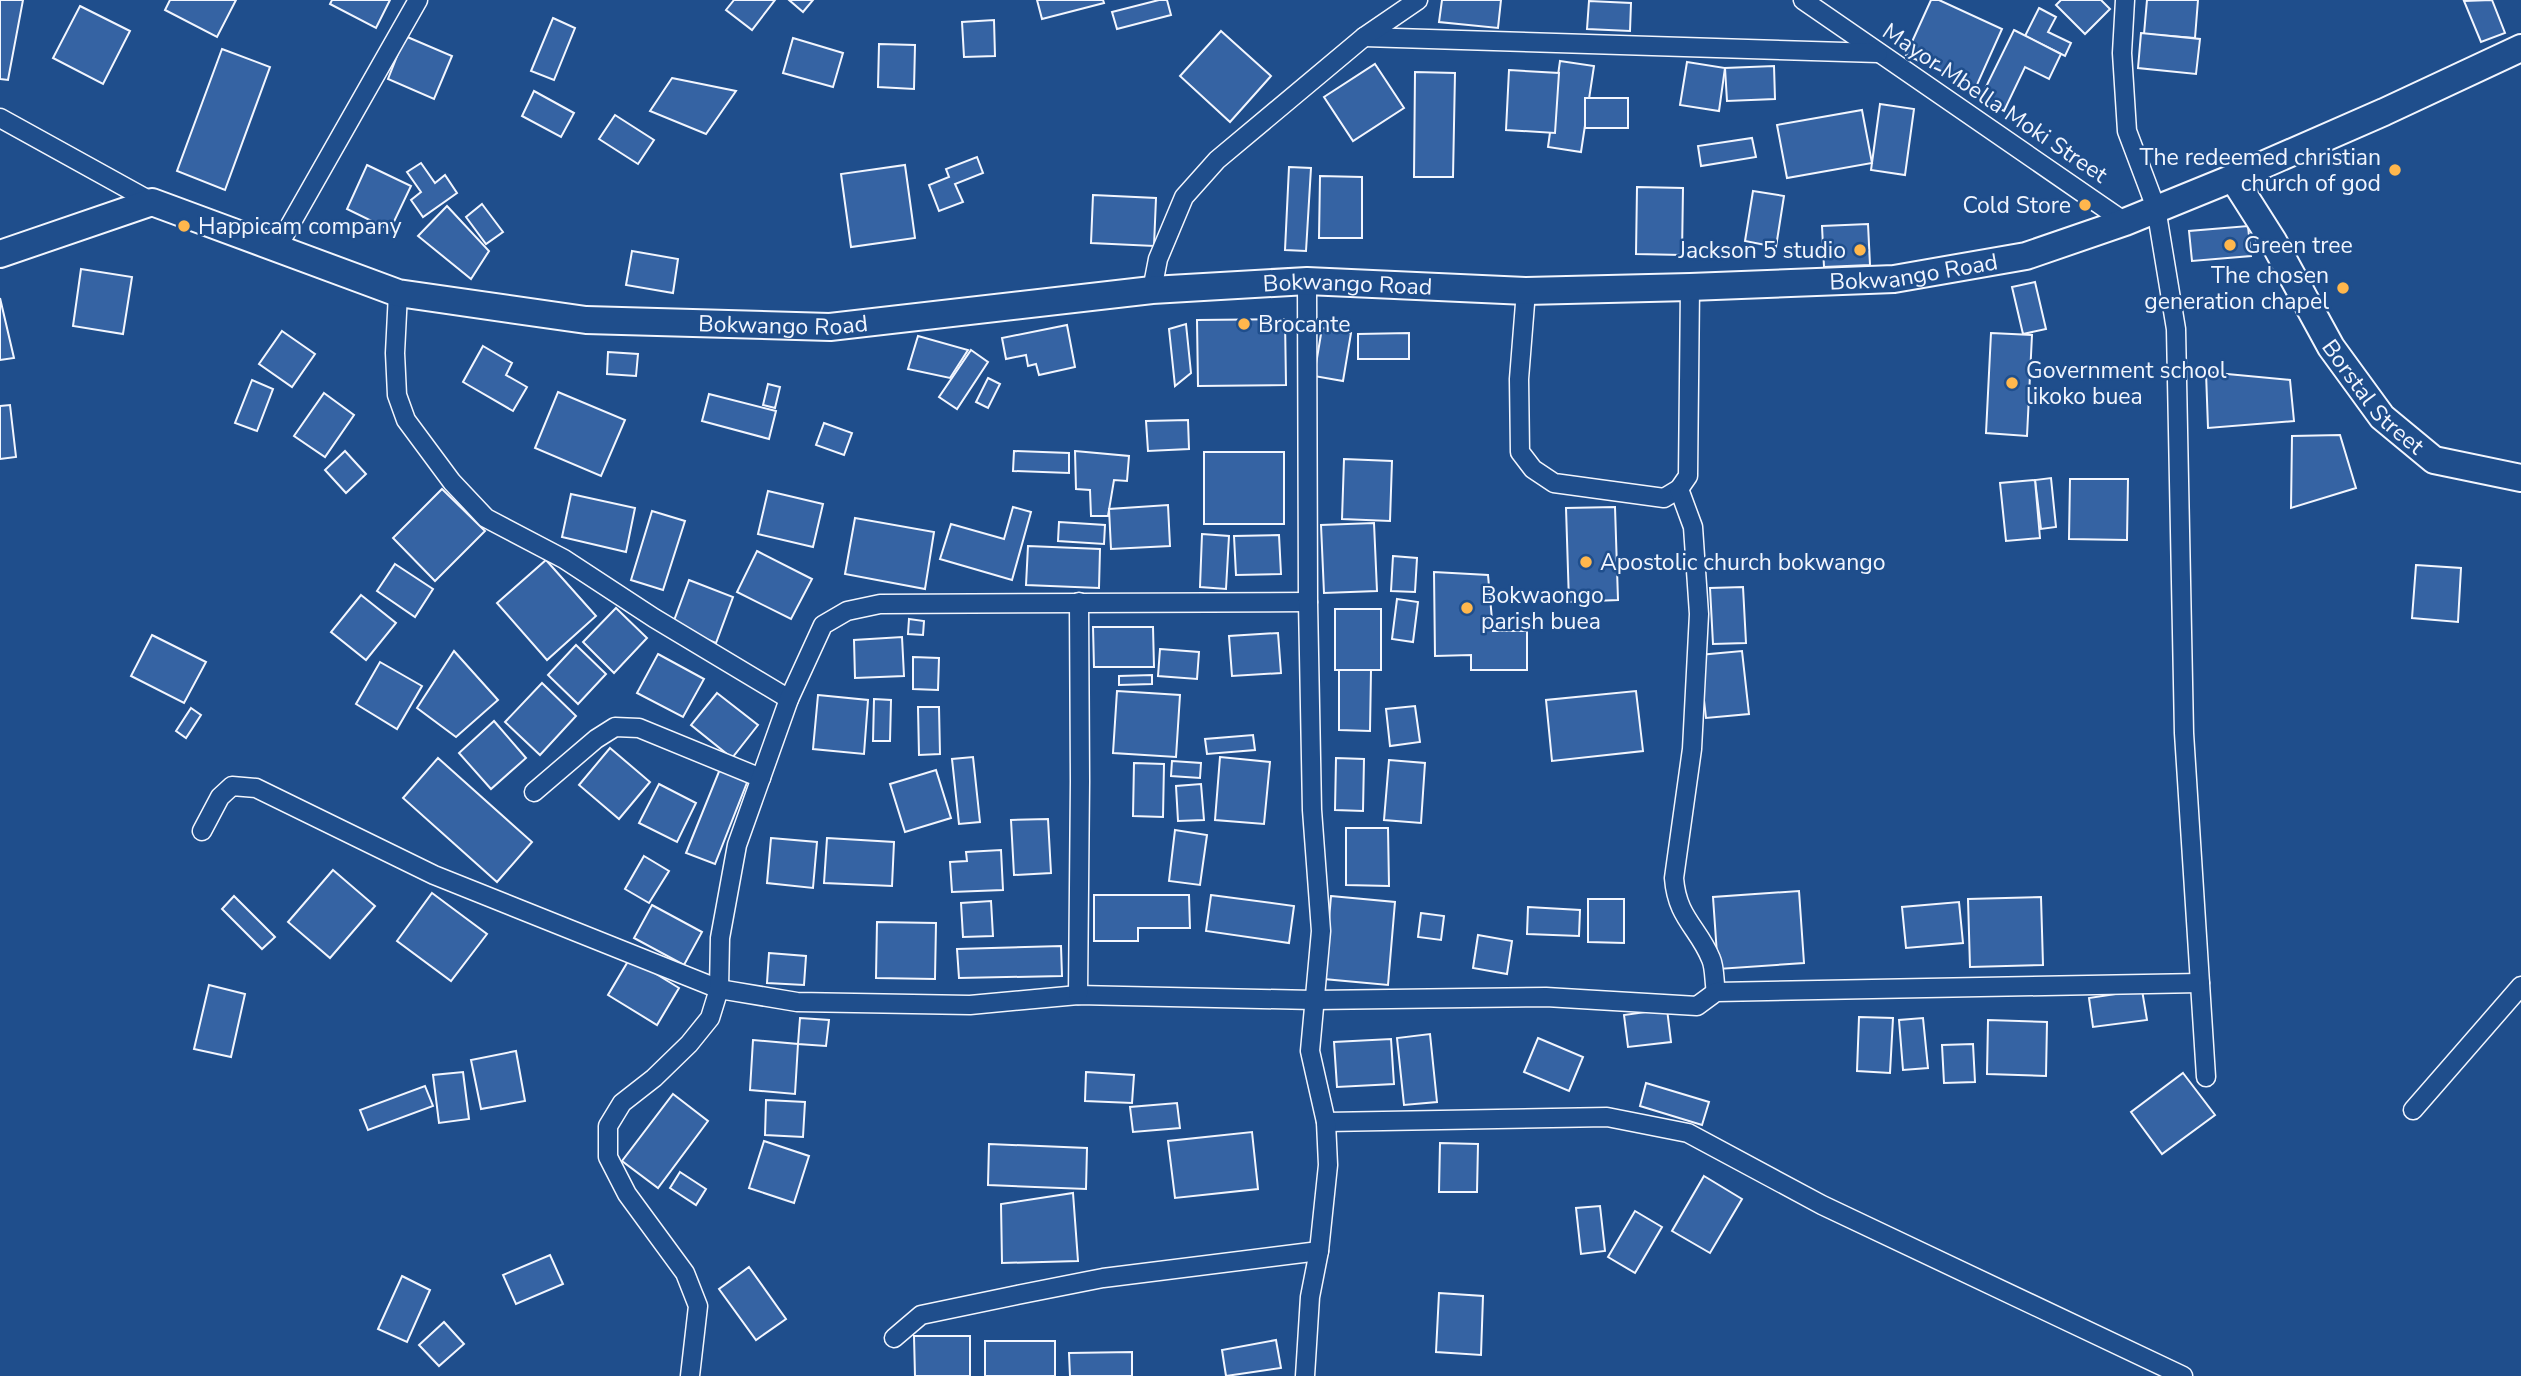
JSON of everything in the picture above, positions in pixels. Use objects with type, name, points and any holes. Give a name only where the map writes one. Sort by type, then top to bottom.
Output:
[{"type":"street","points":[[277,248],[418,0]]},
{"type":"street","points":[[1152,290],[1158,259],[1184,197],[1217,160],[1364,37],[1418,0]]},
{"type":"street","name":"Mayor Mbella Moki Street","points":[[1803,0],[2125,222]]},
{"type":"street","points":[[2125,0],[2122,53],[2127,131],[2156,208],[2176,329],[2184,733],[2206,1077]]},
{"type":"street","points":[[1364,37],[1878,53]]},
{"type":"street","name":"Bokwango Road","points":[[152,202],[398,293],[586,320],[830,327],[1152,290],[1307,281],[1526,290],[1894,279],[2026,256],[2125,222],[2234,178],[2521,48]]},
{"type":"street","points":[[0,118],[152,202]]},
{"type":"street","name":"Borstal Street","points":[[2234,178],[2273,241],[2330,347],[2382,417],[2434,460],[2521,478]]},
{"type":"street","points":[[0,254],[152,202]]},
{"type":"street","points":[[1305,1376],[1310,1297],[1319,1251],[1328,1165],[1326,1122],[1310,1051],[1321,931],[1312,810],[1307,281]]},
{"type":"street","points":[[1526,290],[1519,391],[1520,452],[1533,469],[1554,483],[1664,498],[1679,489],[1688,476],[1690,287]]},
{"type":"street","points":[[398,293],[395,353],[397,395],[406,420],[452,482],[486,518],[564,559],[654,618],[789,699]]},
{"type":"street","points":[[1679,489],[1693,527],[1699,614],[1692,749],[1674,878],[1675,895],[1711,959],[1716,992]]},
{"type":"street","points":[[1078,995],[1079,602]]},
{"type":"street","points":[[690,1376],[698,1306],[685,1273],[627,1194],[608,1157],[608,1126],[621,1103],[654,1078],[710,1018],[719,989],[720,938],[737,845],[789,699],[822,625],[847,611],[880,604],[1308,602]]},
{"type":"street","points":[[534,792],[596,739],[615,727],[639,728],[761,778]]},
{"type":"street","points":[[202,831],[220,797],[232,786],[256,788],[435,875],[719,989],[810,1003],[970,1005],[1078,995],[1313,1000],[1546,997],[1697,1006],[1716,992],[2200,983]]},
{"type":"street","points":[[2413,1110],[2521,986]]},
{"type":"street","points":[[1326,1122],[1607,1117],[1688,1133],[1835,1211],[2183,1376]]},
{"type":"street","points":[[894,1338],[920,1315],[1102,1278],[1319,1251]]},
{"type":"building","points":[[0,0],[23,0],[8,80],[0,79]]},
{"type":"building","points":[[170,0],[236,0],[217,37],[165,10]]},
{"type":"building","points":[[332,0],[390,0],[376,28],[330,4]]},
{"type":"building","points":[[734,0],[775,0],[752,30],[726,10]]},
{"type":"building","points":[[789,0],[813,0],[803,12]]},
{"type":"building","points":[[1037,0],[1103,0],[1104,3],[1042,19]]},
{"type":"building","points":[[1167,0],[1171,15],[1117,29],[1112,12]]},
{"type":"building","points":[[1442,0],[1501,0],[1498,28],[1439,22]]},
{"type":"building","points":[[1931,0],[1939,0],[2002,29],[1976,87],[1906,55]]},
{"type":"building","points":[[2061,0],[2101,0],[2110,9],[2085,34],[2056,5]]},
{"type":"building","points":[[2147,0],[2198,0],[2195,38],[2144,34]]},
{"type":"building","points":[[2492,0],[2505,33],[2481,42],[2464,1]]},
{"type":"building","points":[[1589,1],[1631,3],[1630,31],[1587,29]]},
{"type":"building","points":[[80,6],[130,31],[103,84],[53,58]]},
{"type":"building","points":[[2039,8],[2056,17],[2048,32],[2071,43],[2065,56],[2025,36]]},
{"type":"building","points":[[553,18],[575,28],[554,80],[531,71]]},
{"type":"building","points":[[994,20],[995,56],[964,57],[962,22]]},
{"type":"building","points":[[2014,30],[2061,54],[2049,79],[2025,67],[2004,111],[1980,99]]},
{"type":"building","points":[[1221,31],[1271,76],[1230,122],[1180,76]]},
{"type":"building","points":[[2141,33],[2200,39],[2196,74],[2138,68]]},
{"type":"building","points":[[405,36],[452,56],[434,99],[388,79]]},
{"type":"building","points":[[793,38],[843,53],[833,87],[783,73]]},
{"type":"building","points":[[879,44],[915,45],[914,89],[878,87]]},
{"type":"building","points":[[222,49],[270,67],[225,190],[177,171]]},
{"type":"building","points":[[1560,61],[1594,66],[1581,152],[1548,147]]},
{"type":"building","points":[[1687,62],[1725,68],[1719,111],[1680,105]]},
{"type":"building","points":[[1375,64],[1404,108],[1353,141],[1324,97]]},
{"type":"building","points":[[1774,66],[1775,99],[1727,101],[1725,68]]},
{"type":"building","points":[[1509,70],[1559,73],[1555,133],[1506,130]]},
{"type":"building","points":[[1415,72],[1455,73],[1453,177],[1414,177]]},
{"type":"building","points":[[672,78],[736,91],[706,134],[650,111]]},
{"type":"building","points":[[534,91],[574,113],[561,137],[522,116]]},
{"type":"building","points":[[1585,98],[1628,98],[1628,128],[1585,128]]},
{"type":"building","points":[[1880,104],[1914,109],[1905,175],[1871,170]]},
{"type":"building","points":[[1862,110],[1872,163],[1787,178],[1777,125]]},
{"type":"building","points":[[615,115],[654,140],[638,164],[599,139]]},
{"type":"building","points":[[1752,138],[1756,157],[1701,166],[1698,146]]},
{"type":"building","points":[[977,157],[983,173],[955,184],[963,202],[939,211],[929,185],[949,177],[946,169]]},
{"type":"building","points":[[421,163],[435,183],[445,175],[457,193],[423,217],[411,200],[421,192],[407,172]]},
{"type":"building","points":[[367,165],[411,186],[390,230],[347,209]]},
{"type":"building","points":[[905,165],[915,238],[851,247],[841,174]]},
{"type":"building","points":[[1289,167],[1311,168],[1306,251],[1285,250]]},
{"type":"building","points":[[1320,176],[1362,177],[1362,238],[1319,238]]},
{"type":"building","points":[[1637,187],[1683,188],[1682,255],[1636,254]]},
{"type":"building","points":[[1753,191],[1784,196],[1776,247],[1745,241]]},
{"type":"building","points":[[1093,195],[1156,198],[1154,246],[1091,243]]},
{"type":"building","points":[[482,204],[503,232],[486,244],[466,217]]},
{"type":"building","points":[[447,206],[489,251],[471,279],[418,236]]},
{"type":"building","points":[[1868,224],[1870,265],[1824,267],[1822,226]]},
{"type":"building","points":[[2248,226],[2251,256],[2192,261],[2189,231]]},
{"type":"building","points":[[632,251],[678,259],[673,293],[626,285]]},
{"type":"building","points":[[81,269],[132,277],[123,334],[73,326]]},
{"type":"building","points":[[2035,282],[2046,329],[2023,334],[2012,287]]},
{"type":"building","points":[[0,298],[14,358],[0,360]]},
{"type":"building","points":[[1285,319],[1286,385],[1198,386],[1197,320]]},
{"type":"building","points":[[1186,324],[1191,373],[1175,386],[1169,329]]},
{"type":"building","points":[[1067,325],[1075,367],[1039,375],[1036,364],[1028,366],[1026,355],[1006,359],[1002,338]]},
{"type":"building","points":[[1322,328],[1351,333],[1343,381],[1314,376]]},
{"type":"building","points":[[282,331],[315,354],[292,387],[259,364]]},
{"type":"building","points":[[1409,333],[1409,359],[1358,359],[1358,334]]},
{"type":"building","points":[[1991,333],[2032,335],[2027,436],[1986,433]]},
{"type":"building","points":[[918,336],[968,350],[950,378],[908,369]]},
{"type":"building","points":[[483,346],[512,363],[506,375],[527,387],[513,411],[463,382]]},
{"type":"building","points":[[971,350],[988,362],[957,409],[939,397]]},
{"type":"building","points":[[608,352],[638,354],[636,376],[607,374]]},
{"type":"building","points":[[2206,372],[2290,380],[2294,421],[2208,428]]},
{"type":"building","points":[[988,378],[1000,384],[988,408],[976,402]]},
{"type":"building","points":[[252,380],[273,389],[257,431],[235,423]]},
{"type":"building","points":[[768,384],[780,387],[775,408],[763,405]]},
{"type":"building","points":[[558,392],[625,420],[601,476],[535,448]]},
{"type":"building","points":[[324,393],[354,415],[325,457],[294,436]]},
{"type":"building","points":[[709,394],[776,411],[769,439],[702,421]]},
{"type":"building","points":[[10,405],[16,457],[0,459],[0,406]]},
{"type":"building","points":[[1188,420],[1189,449],[1148,451],[1146,421]]},
{"type":"building","points":[[824,423],[852,433],[844,455],[816,445]]},
{"type":"building","points":[[2340,435],[2356,488],[2291,508],[2292,436]]},
{"type":"building","points":[[345,451],[366,474],[346,493],[325,470]]},
{"type":"building","points":[[1014,451],[1069,453],[1069,473],[1013,471]]},
{"type":"building","points":[[1075,451],[1129,456],[1127,481],[1114,480],[1108,516],[1091,516],[1090,490],[1076,489]]},
{"type":"building","points":[[1204,452],[1284,452],[1284,524],[1204,524]]},
{"type":"building","points":[[1344,459],[1392,461],[1390,521],[1342,519]]},
{"type":"building","points":[[2051,478],[2056,527],[2041,529],[2035,480]]},
{"type":"building","points":[[2070,479],[2128,479],[2127,540],[2069,539]]},
{"type":"building","points":[[2035,480],[2040,538],[2006,541],[2000,483]]},
{"type":"building","points":[[442,489],[485,531],[435,581],[393,538]]},
{"type":"building","points":[[768,491],[823,504],[813,547],[758,534]]},
{"type":"building","points":[[571,494],[635,508],[626,552],[562,537]]},
{"type":"building","points":[[1168,505],[1170,546],[1111,549],[1109,509]]},
{"type":"building","points":[[1013,507],[1031,512],[1012,580],[940,559],[951,524],[1004,539]]},
{"type":"building","points":[[1615,507],[1618,600],[1569,602],[1566,508]]},
{"type":"building","points":[[652,511],[685,521],[663,590],[631,580]]},
{"type":"building","points":[[855,518],[934,532],[925,589],[845,574]]},
{"type":"building","points":[[1059,522],[1105,525],[1104,544],[1058,541]]},
{"type":"building","points":[[1374,523],[1377,591],[1324,593],[1321,525]]},
{"type":"building","points":[[1202,534],[1229,536],[1226,589],[1200,587]]},
{"type":"building","points":[[1279,535],[1281,574],[1236,575],[1234,536]]},
{"type":"building","points":[[1028,546],[1100,549],[1099,588],[1026,585]]},
{"type":"building","points":[[757,551],[812,579],[791,619],[737,592]]},
{"type":"building","points":[[1393,556],[1417,558],[1415,592],[1391,591]]},
{"type":"building","points":[[546,560],[596,616],[547,660],[497,603]]},
{"type":"building","points":[[395,564],[433,589],[415,617],[377,591]]},
{"type":"building","points":[[2416,565],[2461,568],[2458,622],[2412,618]]},
{"type":"building","points":[[1434,572],[1488,575],[1493,631],[1527,631],[1527,670],[1471,670],[1471,655],[1435,656]]},
{"type":"building","points":[[689,580],[733,597],[716,643],[672,626]]},
{"type":"building","points":[[1743,587],[1746,643],[1713,644],[1710,588]]},
{"type":"building","points":[[361,595],[396,623],[366,660],[331,632]]},
{"type":"building","points":[[1397,599],[1418,602],[1413,642],[1392,639]]},
{"type":"building","points":[[616,608],[647,638],[614,673],[583,642]]},
{"type":"building","points":[[1335,609],[1381,609],[1381,670],[1335,670]]},
{"type":"building","points":[[909,619],[924,621],[923,635],[908,634]]},
{"type":"building","points":[[1093,627],[1153,627],[1154,667],[1094,667]]},
{"type":"building","points":[[1278,633],[1281,673],[1232,676],[1229,636]]},
{"type":"building","points":[[152,635],[206,662],[184,703],[131,676]]},
{"type":"building","points":[[902,637],[904,676],[855,678],[854,640]]},
{"type":"building","points":[[576,645],[606,674],[578,704],[548,675]]},
{"type":"building","points":[[1160,649],[1199,652],[1197,679],[1158,676]]},
{"type":"building","points":[[454,651],[498,700],[456,737],[417,708]]},
{"type":"building","points":[[1742,651],[1749,714],[1706,718],[1699,655]]},
{"type":"building","points":[[658,654],[704,679],[683,717],[637,693]]},
{"type":"building","points":[[913,657],[939,658],[938,690],[913,689]]},
{"type":"building","points":[[380,662],[422,686],[397,729],[356,704]]},
{"type":"building","points":[[1339,670],[1371,670],[1370,731],[1339,730]]},
{"type":"building","points":[[1152,675],[1152,684],[1119,685],[1119,676]]},
{"type":"building","points":[[542,683],[576,716],[540,755],[505,722]]},
{"type":"building","points":[[1117,691],[1180,695],[1176,757],[1113,753]]},
{"type":"building","points":[[1636,691],[1643,751],[1552,761],[1546,700]]},
{"type":"building","points":[[717,693],[758,725],[732,758],[691,725]]},
{"type":"building","points":[[818,695],[868,700],[864,754],[813,749]]},
{"type":"building","points":[[874,699],[891,700],[890,741],[873,741]]},
{"type":"building","points":[[1415,706],[1420,742],[1390,746],[1386,709]]},
{"type":"building","points":[[918,707],[939,707],[940,754],[919,755]]},
{"type":"building","points":[[191,708],[201,715],[186,738],[176,731]]},
{"type":"building","points":[[494,721],[526,758],[491,789],[459,753]]},
{"type":"building","points":[[1253,735],[1255,750],[1207,754],[1205,739]]},
{"type":"building","points":[[610,748],[650,782],[619,819],[579,785]]},
{"type":"building","points":[[973,757],[980,822],[959,824],[952,759]]},
{"type":"building","points":[[1220,757],[1270,762],[1264,824],[1215,820]]},
{"type":"building","points":[[438,758],[532,842],[497,882],[403,798]]},
{"type":"building","points":[[1336,758],[1364,759],[1363,811],[1335,810]]},
{"type":"building","points":[[1389,760],[1425,763],[1421,823],[1384,820]]},
{"type":"building","points":[[1172,761],[1201,763],[1200,778],[1171,776]]},
{"type":"building","points":[[1134,763],[1164,764],[1163,817],[1133,816]]},
{"type":"building","points":[[720,769],[748,780],[715,864],[686,853]]},
{"type":"building","points":[[936,770],[951,818],[905,832],[890,784]]},
{"type":"building","points":[[659,784],[696,803],[677,842],[639,823]]},
{"type":"building","points":[[1201,784],[1204,820],[1178,821],[1176,786]]},
{"type":"building","points":[[1048,819],[1051,873],[1014,875],[1011,820]]},
{"type":"building","points":[[1346,828],[1388,828],[1389,886],[1346,885]]},
{"type":"building","points":[[1175,830],[1207,835],[1200,885],[1169,881]]},
{"type":"building","points":[[771,838],[817,842],[813,888],[767,883]]},
{"type":"building","points":[[827,838],[894,842],[892,886],[824,883]]},
{"type":"building","points":[[1001,850],[1003,890],[952,892],[950,862],[967,861],[966,852]]},
{"type":"building","points":[[644,856],[669,871],[649,903],[625,889]]},
{"type":"building","points":[[333,870],[375,906],[330,958],[288,922]]},
{"type":"building","points":[[1799,891],[1804,963],[1718,969],[1713,897]]},
{"type":"building","points":[[432,893],[487,934],[451,981],[397,941]]},
{"type":"building","points":[[1094,895],[1189,895],[1190,928],[1138,928],[1138,941],[1094,941]]},
{"type":"building","points":[[1211,895],[1294,906],[1289,943],[1206,931]]},
{"type":"building","points":[[234,896],[275,937],[262,949],[222,909]]},
{"type":"building","points":[[1331,896],[1395,902],[1388,985],[1324,979]]},
{"type":"building","points":[[2041,897],[2043,965],[1970,967],[1968,899]]},
{"type":"building","points":[[1588,899],[1624,899],[1624,943],[1588,942]]},
{"type":"building","points":[[991,901],[993,936],[963,937],[961,903]]},
{"type":"building","points":[[1959,902],[1963,943],[1906,948],[1902,907]]},
{"type":"building","points":[[652,905],[702,932],[684,965],[634,938]]},
{"type":"building","points":[[1528,907],[1580,910],[1579,936],[1527,934]]},
{"type":"building","points":[[1421,913],[1444,916],[1441,940],[1418,937]]},
{"type":"building","points":[[877,922],[936,923],[935,979],[876,978]]},
{"type":"building","points":[[1478,935],[1512,941],[1507,974],[1473,968]]},
{"type":"building","points":[[1061,946],[1062,976],[959,978],[957,949]]},
{"type":"building","points":[[769,953],[806,956],[804,985],[767,983]]},
{"type":"building","points":[[630,958],[679,988],[657,1025],[608,995]]},
{"type":"building","points":[[209,985],[245,994],[231,1057],[194,1049]]},
{"type":"building","points":[[2142,990],[2147,1020],[2093,1027],[2089,998]]},
{"type":"building","points":[[1667,1009],[1671,1042],[1628,1047],[1624,1015]]},
{"type":"building","points":[[1859,1017],[1893,1018],[1890,1073],[1857,1071]]},
{"type":"building","points":[[800,1018],[829,1020],[826,1046],[798,1044]]},
{"type":"building","points":[[1923,1018],[1928,1068],[1903,1070],[1899,1020]]},
{"type":"building","points":[[1988,1020],[2047,1022],[2046,1076],[1987,1074]]},
{"type":"building","points":[[1430,1034],[1437,1102],[1404,1105],[1397,1038]]},
{"type":"building","points":[[1538,1038],[1583,1057],[1569,1091],[1524,1072]]},
{"type":"building","points":[[1391,1039],[1394,1084],[1337,1087],[1334,1042]]},
{"type":"building","points":[[753,1040],[798,1044],[795,1094],[750,1090]]},
{"type":"building","points":[[1973,1044],[1975,1082],[1944,1083],[1942,1045]]},
{"type":"building","points":[[516,1051],[525,1101],[481,1109],[471,1060]]},
{"type":"building","points":[[463,1072],[469,1119],[439,1123],[433,1075]]},
{"type":"building","points":[[1086,1072],[1134,1075],[1132,1103],[1085,1101]]},
{"type":"building","points":[[2183,1073],[2215,1115],[2162,1154],[2131,1112]]},
{"type":"building","points":[[1646,1083],[1709,1102],[1702,1125],[1640,1106]]},
{"type":"building","points":[[425,1086],[433,1106],[368,1130],[360,1110]]},
{"type":"building","points":[[673,1094],[708,1121],[658,1188],[622,1161]]},
{"type":"building","points":[[766,1100],[805,1102],[803,1137],[765,1135]]},
{"type":"building","points":[[1177,1103],[1180,1128],[1133,1132],[1130,1107]]},
{"type":"building","points":[[1252,1132],[1258,1189],[1175,1198],[1168,1141]]},
{"type":"building","points":[[764,1141],[809,1156],[794,1203],[749,1188]]},
{"type":"building","points":[[1440,1143],[1478,1144],[1477,1192],[1439,1192]]},
{"type":"building","points":[[989,1144],[1087,1148],[1086,1189],[988,1185]]},
{"type":"building","points":[[680,1172],[706,1189],[696,1205],[670,1188]]},
{"type":"building","points":[[1704,1176],[1742,1199],[1710,1253],[1672,1231]]},
{"type":"building","points":[[1073,1193],[1078,1261],[1002,1263],[1001,1204]]},
{"type":"building","points":[[1600,1206],[1605,1251],[1581,1254],[1576,1208]]},
{"type":"building","points":[[1635,1211],[1662,1227],[1635,1273],[1608,1257]]},
{"type":"building","points":[[550,1255],[563,1284],[516,1304],[503,1275]]},
{"type":"building","points":[[749,1267],[786,1319],[756,1340],[719,1289]]},
{"type":"building","points":[[402,1276],[430,1290],[407,1342],[378,1329]]},
{"type":"building","points":[[1439,1293],[1483,1296],[1481,1355],[1436,1352]]},
{"type":"building","points":[[444,1322],[464,1344],[439,1366],[419,1345]]},
{"type":"building","points":[[914,1336],[970,1336],[970,1376],[915,1376]]},
{"type":"building","points":[[1276,1340],[1281,1368],[1226,1376],[1222,1350]]},
{"type":"building","points":[[985,1341],[1055,1341],[1055,1376],[985,1376]]},
{"type":"building","points":[[1132,1352],[1132,1376],[1070,1376],[1069,1353]]},
{"type":"place","name":"The redeemed christian church of god","points":[[2395,170]]},
{"type":"place","name":"Cold Store","points":[[2085,205]]},
{"type":"place","name":"Happicam company","points":[[184,226]]},
{"type":"place","name":"Green tree","points":[[2230,245]]},
{"type":"place","name":"Jackson 5 studio","points":[[1860,250]]},
{"type":"place","name":"The chosen generation chapel","points":[[2343,288]]},
{"type":"place","name":"Brocante","points":[[1244,324]]},
{"type":"place","name":"Government school likoko buea","points":[[2012,383]]},
{"type":"place","name":"Apostolic church bokwango","points":[[1586,562]]},
{"type":"place","name":"Bokwaongo parish buea","points":[[1467,608]]}]
